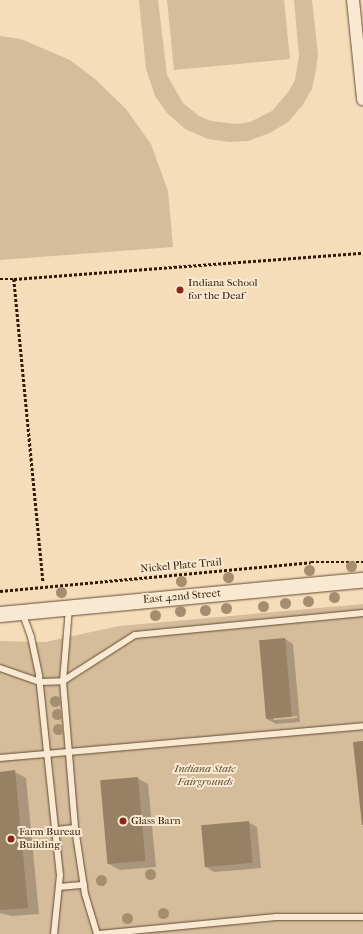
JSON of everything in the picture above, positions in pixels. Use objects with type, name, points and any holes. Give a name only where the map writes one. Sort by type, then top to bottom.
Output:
[{"type":"street","points":[[353,0],[363,99]]},
{"type":"street","name":"East 42nd Street","points":[[0,614],[363,580]]},
{"type":"lane","points":[[69,608],[63,681],[75,828],[84,885],[98,934],[276,917],[363,917]]},
{"type":"lane","points":[[22,612],[31,637],[40,682],[56,830],[60,875],[54,934]]},
{"type":"lane","points":[[0,668],[40,682],[63,681],[135,635],[363,613]]},
{"type":"lane","points":[[0,758],[363,726]]},
{"type":"lane","points":[[56,830],[75,828]]},
{"type":"lane","points":[[59,887],[84,885]]},
{"type":"path","points":[[0,279],[363,253]]},
{"type":"path","points":[[14,279],[43,582]]},
{"type":"path","name":"Nickel Plate Trail","points":[[0,591],[311,562],[363,562]]},
{"type":"green space","points":[[139,0],[158,0],[167,75],[183,103],[199,116],[211,121],[237,124],[250,122],[272,111],[289,91],[295,80],[299,56],[294,0],[312,0],[318,54],[312,89],[302,106],[288,122],[270,133],[248,141],[229,142],[208,139],[185,129],[167,113],[155,96],[146,69]]},
{"type":"green space","points":[[167,0],[284,0],[290,59],[174,70]]},
{"type":"green space","points":[[0,36],[21,39],[70,60],[95,79],[126,109],[151,144],[168,191],[173,247],[0,260]]},
{"type":"green space","name":"Indiana State Fairgrounds","points":[[363,604],[363,934],[0,934],[0,641],[45,642],[119,626]]},
{"type":"building","points":[[285,638],[292,717],[266,719],[259,640]]},
{"type":"building","points":[[363,741],[363,825],[362,825],[353,742]]},
{"type":"building","name":"Farm Bureau Building","points":[[15,770],[28,908],[0,910],[0,772]]},
{"type":"building","name":"Glass Barn","points":[[138,777],[145,861],[107,864],[100,780]]},
{"type":"building","points":[[249,821],[253,863],[205,867],[201,825]]},
{"type":"place","name":"Indiana School for the Deaf","points":[[180,290]]},
{"type":"place","name":"Glass Barn","points":[[123,821]]},
{"type":"place","name":"Farm Bureau Building","points":[[11,839]]}]
